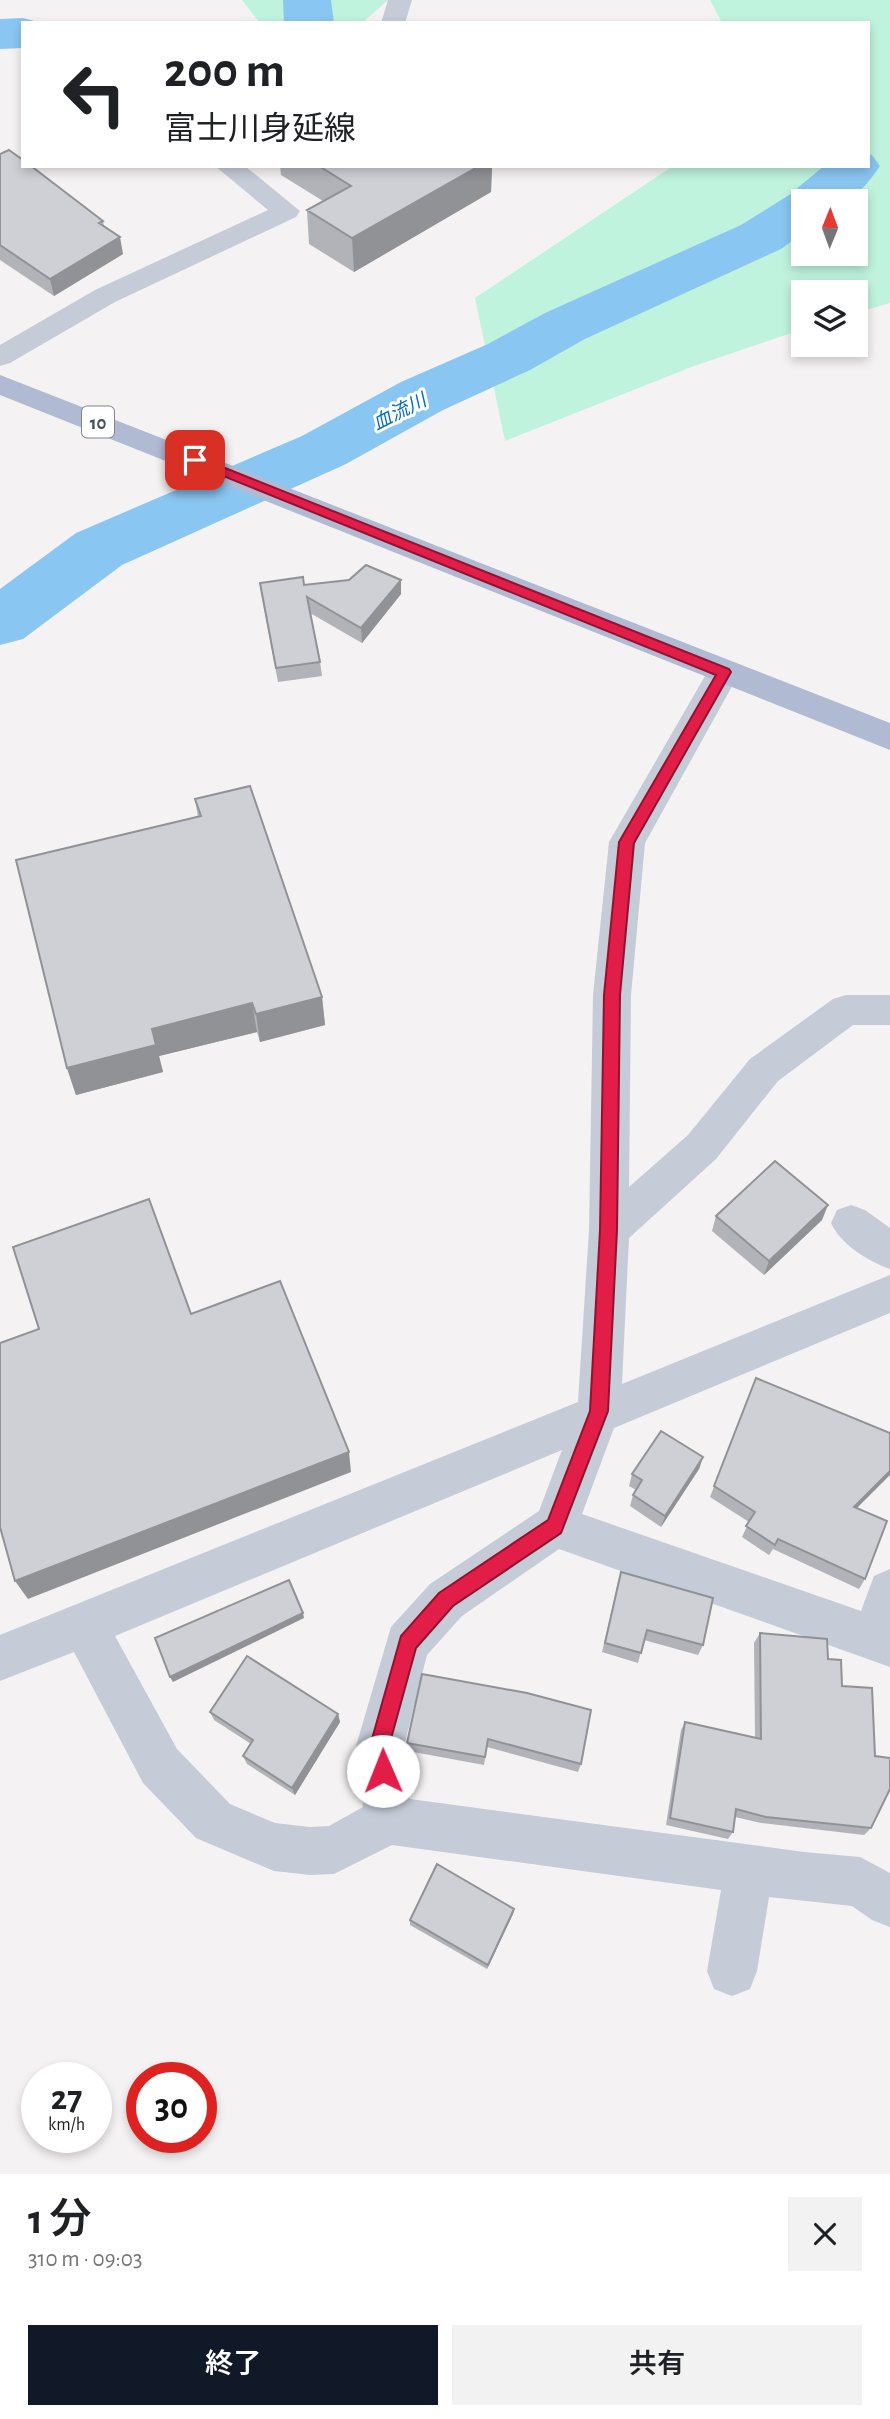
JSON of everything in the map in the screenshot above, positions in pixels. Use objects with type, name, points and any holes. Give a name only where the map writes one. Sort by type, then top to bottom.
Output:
[{"type":"main road","name":"10","points":[[0,384],[890,737]]},
{"type":"street","points":[[394,21],[400,0]]},
{"type":"street","points":[[3,355],[105,296],[287,211],[231,168]]},
{"type":"street","points":[[388,1820],[380,1746],[407,1643],[446,1600],[555,1526],[599,1411],[609,1230],[612,995],[627,842],[724,672]]},
{"type":"street","points":[[609,1230],[702,1147],[764,1070],[846,1010],[890,1010]]},
{"type":"street","points":[[851,1223],[890,1251]]},
{"type":"street","points":[[0,1658],[85,1626],[599,1411],[890,1294]]},
{"type":"street","points":[[555,1526],[882,1641],[890,1592]]},
{"type":"street","points":[[85,1626],[160,1766],[214,1821],[274,1847],[310,1851],[334,1850],[388,1820],[860,1882],[890,1902]]},
{"type":"street","points":[[732,1971],[749,1869]]},
{"type":"green space","points":[[242,0],[388,0],[364,21],[258,21]]},
{"type":"green space","points":[[710,0],[890,0],[890,303],[868,309],[868,280],[791,280],[791,333],[694,366],[505,441],[475,298],[670,168],[870,168],[870,21],[721,21]]},
{"type":"building","points":[[9,150],[21,159],[21,168],[34,168],[103,221],[99,223],[120,237],[50,279],[0,245],[0,154]]},
{"type":"building","points":[[322,168],[475,168],[352,238],[307,210],[351,186]]},
{"type":"building","points":[[366,565],[401,580],[361,628],[307,597],[320,662],[276,668],[260,583],[303,577],[304,585],[349,580]]},
{"type":"building","points":[[250,786],[322,997],[256,1014],[252,1003],[152,1029],[156,1045],[67,1068],[16,860],[201,816],[195,799]]},
{"type":"building","points":[[775,1161],[828,1205],[769,1261],[716,1216]]},
{"type":"building","points":[[149,1199],[191,1314],[280,1281],[349,1452],[15,1581],[0,1527],[0,1343],[39,1329],[13,1247]]},
{"type":"building","points":[[756,1378],[890,1433],[890,1471],[854,1507],[887,1521],[865,1579],[778,1539],[775,1545],[746,1526],[755,1512],[714,1486]]},
{"type":"building","points":[[661,1431],[703,1457],[665,1516],[633,1495],[642,1480],[632,1474]]},
{"type":"building","points":[[621,1572],[713,1598],[703,1645],[647,1630],[641,1653],[605,1643]]},
{"type":"building","points":[[289,1580],[303,1613],[170,1677],[155,1638]]},
{"type":"building","points":[[760,1633],[827,1639],[828,1659],[841,1660],[842,1686],[872,1688],[875,1756],[890,1758],[890,1789],[871,1828],[766,1817],[736,1809],[733,1832],[670,1818],[685,1722],[761,1739]]},
{"type":"building","points":[[247,1656],[338,1714],[292,1788],[243,1756],[253,1740],[210,1712]]},
{"type":"building","points":[[422,1674],[527,1693],[591,1710],[581,1764],[488,1739],[485,1757],[407,1743]]},
{"type":"building","points":[[437,1864],[514,1909],[488,1965],[410,1920]]},
{"type":"waterway","points":[[307,0],[309,21]]},
{"type":"waterway","points":[[0,34],[21,33]]},
{"type":"waterway","name":"血流川","points":[[829,189],[851,168]]},
{"type":"waterway","name":"血流川","points":[[0,622],[99,549],[324,450],[422,396],[509,357],[565,326],[761,237],[791,216]]},
{"type":"route","points":[[195,460],[324,514],[724,672],[627,842],[612,995],[609,1230],[599,1411],[555,1526],[446,1600],[407,1643],[380,1746],[383,1771]]}]
